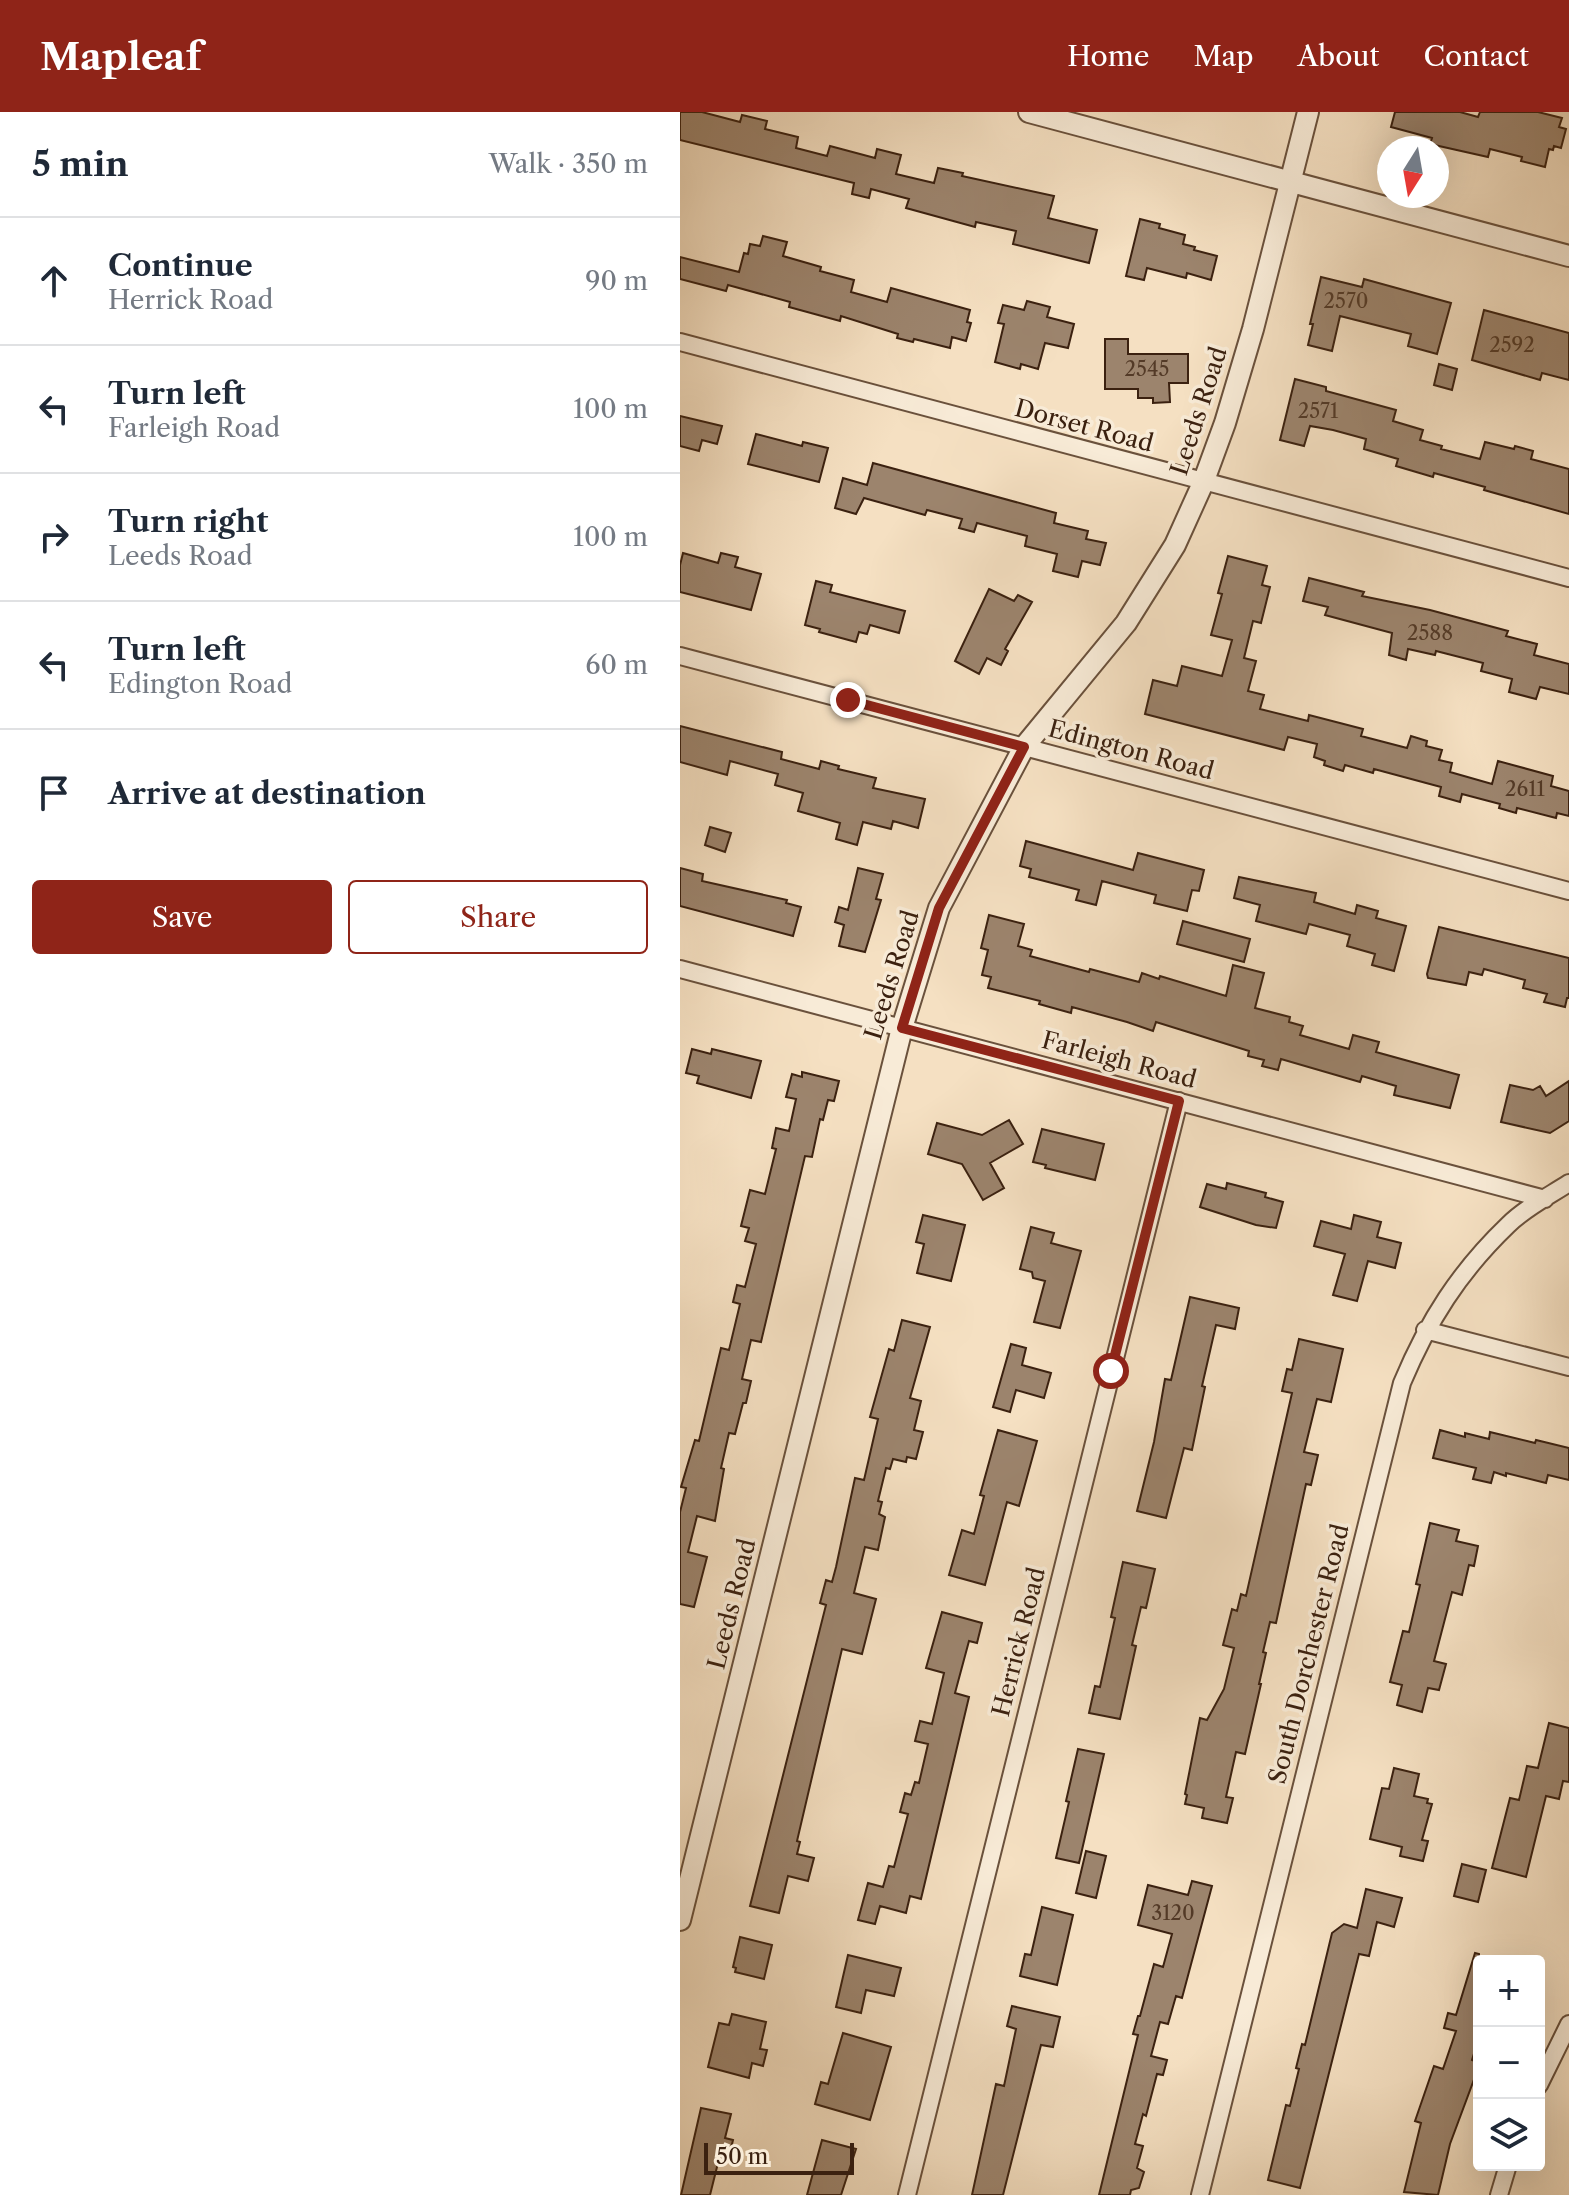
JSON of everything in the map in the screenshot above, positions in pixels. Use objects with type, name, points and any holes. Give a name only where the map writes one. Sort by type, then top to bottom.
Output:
[{"type":"street","points":[[1029,112],[1569,256]]},
{"type":"street","name":"Leeds Road","points":[[680,1920],[902,1028],[939,908],[1024,747],[1126,623],[1175,545],[1225,423],[1253,329],[1308,112]]},
{"type":"street","name":"Dorset Road","points":[[680,342],[1569,578]]},
{"type":"street","name":"Edington Road","points":[[680,656],[1569,891]]},
{"type":"street","name":"Farleigh Road","points":[[680,969],[1545,1199]]},
{"type":"street","name":"Herrick Road","points":[[907,2195],[1179,1101]]},
{"type":"street","name":"South Dorchester Road","points":[[1200,2195],[1402,1383],[1425,1330],[1445,1297],[1509,1223],[1569,1183]]},
{"type":"street","points":[[1425,1330],[1569,1367]]},
{"type":"street","points":[[1545,2073],[1569,2024]]},
{"type":"street","points":[[1499,2195],[1506,2171]]},
{"type":"building","points":[[680,112],[702,112],[740,122],[742,115],[767,121],[765,129],[798,137],[796,148],[827,156],[830,146],[875,158],[877,149],[901,155],[896,174],[934,183],[938,168],[1054,196],[1048,218],[1097,230],[1089,263],[1013,244],[1016,231],[976,222],[975,227],[906,208],[909,199],[871,189],[869,198],[852,194],[854,183],[680,140]]},
{"type":"building","points":[[1395,112],[1460,112],[1478,117],[1480,112],[1538,112],[1562,118],[1559,127],[1566,129],[1561,148],[1554,146],[1553,150],[1549,149],[1545,167],[1490,149],[1488,157],[1449,148],[1449,136],[1425,136],[1391,127]]},
{"type":"building","points":[[1140,219],[1185,235],[1183,244],[1217,256],[1211,280],[1187,273],[1186,278],[1147,268],[1144,280],[1126,276]]},
{"type":"building","points":[[763,236],[787,242],[783,256],[854,280],[851,292],[887,302],[891,288],[970,310],[967,322],[971,323],[966,341],[952,337],[950,348],[914,339],[913,342],[897,338],[898,334],[841,316],[840,321],[789,307],[790,302],[728,285],[726,291],[680,279],[680,257],[739,272],[750,244],[760,246]]},
{"type":"building","points":[[1321,277],[1362,287],[1364,279],[1451,303],[1437,354],[1408,346],[1411,334],[1340,316],[1332,351],[1308,345]]},
{"type":"building","points":[[1027,301],[1050,307],[1047,317],[1074,324],[1068,348],[1045,343],[1038,369],[1021,364],[1020,369],[995,362],[1004,324],[998,323],[1003,305],[1024,310]]},
{"type":"building","points":[[1484,310],[1569,333],[1569,380],[1542,373],[1540,380],[1472,360]]},
{"type":"building","points":[[1105,339],[1128,339],[1128,354],[1188,354],[1188,383],[1169,383],[1170,402],[1153,403],[1153,398],[1138,398],[1138,389],[1105,389]]},
{"type":"building","points":[[1439,364],[1457,369],[1452,390],[1434,385]]},
{"type":"building","points":[[1295,379],[1396,410],[1393,421],[1423,430],[1420,440],[1442,446],[1441,449],[1480,459],[1485,442],[1533,451],[1531,459],[1569,469],[1569,514],[1484,490],[1485,487],[1396,466],[1398,459],[1364,449],[1366,439],[1333,430],[1310,426],[1304,446],[1280,440]]},
{"type":"building","points":[[680,416],[722,426],[717,444],[702,440],[699,451],[680,446]]},
{"type":"building","points":[[756,434],[802,446],[803,442],[828,448],[819,482],[748,464]]},
{"type":"building","points":[[873,463],[1056,513],[1054,523],[1088,531],[1086,539],[1106,543],[1100,565],[1082,561],[1078,577],[1053,571],[1057,554],[1025,546],[1027,536],[977,523],[974,532],[959,528],[962,519],[927,510],[925,515],[864,498],[856,514],[835,508],[843,478],[867,485]]},
{"type":"building","points":[[683,553],[718,563],[721,553],[738,557],[735,567],[761,574],[751,610],[680,592]]},
{"type":"building","points":[[1228,556],[1267,566],[1262,585],[1270,587],[1261,623],[1253,621],[1244,658],[1256,661],[1248,691],[1264,695],[1260,709],[1308,721],[1309,715],[1363,729],[1361,736],[1407,748],[1411,736],[1427,741],[1426,746],[1442,750],[1439,760],[1452,763],[1450,772],[1492,784],[1498,761],[1553,776],[1551,786],[1569,791],[1569,816],[1557,813],[1556,818],[1517,808],[1516,813],[1499,808],[1500,804],[1462,794],[1460,802],[1439,796],[1441,787],[1374,769],[1373,773],[1345,765],[1343,771],[1324,765],[1325,761],[1314,757],[1317,744],[1288,737],[1284,750],[1145,714],[1153,680],[1177,686],[1182,666],[1222,676],[1232,640],[1211,635]]},
{"type":"building","points":[[1309,578],[1364,592],[1362,596],[1508,631],[1506,636],[1537,644],[1534,655],[1569,664],[1569,694],[1540,687],[1536,699],[1509,692],[1512,679],[1481,671],[1483,663],[1436,651],[1435,655],[1408,649],[1406,660],[1389,655],[1392,633],[1325,615],[1328,607],[1303,601]]},
{"type":"building","points":[[816,581],[832,585],[830,592],[905,611],[899,633],[870,625],[867,634],[859,632],[856,642],[805,625]]},
{"type":"building","points":[[989,589],[1014,601],[1018,595],[1032,602],[1005,649],[1008,651],[1001,665],[987,658],[979,674],[955,661]]},
{"type":"building","points":[[680,726],[782,752],[781,759],[819,769],[821,761],[839,766],[838,769],[876,778],[873,788],[925,799],[918,828],[893,821],[891,829],[863,822],[857,845],[836,839],[840,823],[798,811],[803,793],[775,785],[778,774],[730,761],[727,775],[680,762]]},
{"type":"building","points":[[710,827],[731,833],[725,852],[705,845]]},
{"type":"building","points":[[1026,841],[1133,870],[1138,853],[1204,870],[1199,891],[1192,890],[1187,911],[1154,903],[1156,895],[1102,881],[1096,905],[1076,900],[1079,890],[1029,877],[1031,869],[1020,866]]},
{"type":"building","points":[[680,868],[703,874],[702,881],[787,900],[786,903],[801,907],[793,936],[680,906]]},
{"type":"building","points":[[858,868],[883,874],[876,899],[881,900],[865,952],[839,946],[844,925],[835,922],[839,907],[848,910]]},
{"type":"building","points":[[1239,877],[1316,893],[1314,902],[1355,914],[1357,905],[1378,911],[1376,918],[1406,926],[1394,971],[1372,965],[1375,954],[1347,946],[1350,935],[1309,924],[1306,934],[1256,921],[1260,905],[1234,898]]},
{"type":"building","points":[[989,915],[1024,924],[1018,946],[1032,950],[1030,956],[1089,972],[1090,969],[1139,982],[1142,973],[1159,979],[1160,976],[1226,996],[1233,965],[1264,973],[1255,1008],[1290,1017],[1289,1022],[1303,1026],[1300,1035],[1349,1049],[1353,1035],[1379,1042],[1376,1052],[1459,1075],[1450,1108],[1394,1095],[1396,1086],[1362,1076],[1360,1082],[1281,1059],[1278,1070],[1262,1066],[1264,1060],[1248,1056],[1249,1051],[1156,1022],[1153,1031],[1072,1007],[1071,1013],[1039,1004],[1040,1001],[988,988],[991,977],[982,975],[988,950],[981,948]]},
{"type":"building","points":[[1183,921],[1250,939],[1244,962],[1177,944]]},
{"type":"building","points":[[1439,927],[1569,958],[1569,998],[1565,1007],[1544,1002],[1547,994],[1523,988],[1525,980],[1484,969],[1482,975],[1469,972],[1466,985],[1428,978]]},
{"type":"building","points":[[692,1049],[711,1054],[712,1049],[761,1061],[751,1098],[697,1083],[699,1076],[686,1073]]},
{"type":"building","points":[[802,1072],[839,1081],[834,1101],[828,1100],[823,1120],[820,1119],[812,1157],[805,1156],[761,1342],[751,1340],[742,1379],[751,1381],[735,1434],[729,1433],[721,1468],[724,1469],[715,1521],[697,1516],[688,1552],[707,1557],[694,1607],[680,1604],[680,1512],[686,1488],[681,1487],[695,1440],[699,1441],[721,1348],[729,1350],[740,1304],[733,1302],[737,1285],[745,1287],[756,1244],[745,1241],[749,1228],[741,1226],[750,1190],[765,1194],[776,1149],[772,1148],[776,1128],[789,1131],[796,1099],[786,1097],[792,1074],[802,1077]]},
{"type":"building","points":[[1569,1081],[1569,1121],[1550,1133],[1501,1122],[1510,1085],[1533,1090],[1540,1086],[1546,1096]]},
{"type":"building","points":[[1009,1120],[1023,1144],[990,1163],[1004,1188],[983,1200],[962,1164],[928,1154],[937,1123],[982,1135]]},
{"type":"building","points":[[1042,1129],[1104,1144],[1095,1180],[1045,1168],[1046,1165],[1033,1162]]},
{"type":"building","points":[[1227,1183],[1266,1193],[1265,1197],[1283,1202],[1276,1228],[1256,1225],[1200,1207],[1207,1184],[1226,1189]]},
{"type":"building","points":[[923,1215],[965,1225],[951,1281],[917,1273],[924,1244],[916,1242]]},
{"type":"building","points":[[1354,1215],[1381,1222],[1377,1237],[1401,1243],[1395,1268],[1368,1261],[1357,1301],[1333,1295],[1345,1254],[1314,1246],[1321,1221],[1351,1229]]},
{"type":"building","points":[[1031,1227],[1054,1233],[1051,1243],[1081,1251],[1060,1328],[1034,1322],[1045,1281],[1033,1278],[1032,1272],[1020,1269]]},
{"type":"building","points":[[1190,1297],[1239,1308],[1235,1329],[1216,1325],[1192,1450],[1184,1448],[1166,1518],[1137,1511],[1165,1379],[1171,1380]]},
{"type":"building","points":[[902,1320],[930,1327],[910,1398],[921,1401],[914,1430],[923,1432],[916,1459],[907,1457],[906,1462],[893,1459],[890,1469],[886,1468],[878,1501],[882,1502],[879,1514],[885,1517],[878,1550],[865,1547],[854,1593],[876,1599],[862,1654],[842,1649],[797,1841],[800,1842],[797,1854],[814,1858],[808,1881],[788,1876],[779,1913],[750,1906],[826,1605],[820,1603],[826,1580],[832,1582],[855,1478],[864,1480],[878,1419],[870,1417],[889,1349],[894,1351]]},
{"type":"building","points":[[1299,1339],[1343,1349],[1331,1402],[1317,1399],[1304,1452],[1318,1455],[1311,1485],[1306,1484],[1276,1623],[1270,1622],[1263,1652],[1266,1653],[1261,1684],[1245,1754],[1236,1752],[1226,1797],[1233,1798],[1227,1823],[1202,1818],[1204,1808],[1185,1804],[1185,1794],[1200,1718],[1207,1720],[1224,1689],[1234,1648],[1223,1645],[1232,1609],[1237,1611],[1241,1594],[1246,1596],[1292,1393],[1282,1391],[1287,1369],[1292,1370]]},
{"type":"building","points":[[1011,1344],[1026,1348],[1022,1365],[1051,1373],[1044,1398],[1016,1390],[1010,1412],[993,1407]]},
{"type":"building","points":[[998,1430],[1037,1441],[1019,1506],[1007,1502],[985,1585],[949,1575],[962,1530],[974,1534],[984,1496],[980,1495]]},
{"type":"building","points":[[1440,1430],[1489,1439],[1490,1432],[1569,1448],[1569,1480],[1548,1475],[1546,1483],[1494,1472],[1491,1483],[1473,1479],[1476,1468],[1433,1458]]},
{"type":"building","points":[[1430,1523],[1459,1530],[1456,1541],[1478,1546],[1474,1566],[1469,1565],[1462,1595],[1452,1592],[1434,1661],[1446,1664],[1439,1690],[1428,1688],[1422,1712],[1397,1705],[1402,1685],[1390,1682],[1403,1631],[1409,1632]]},
{"type":"building","points":[[1123,1562],[1155,1569],[1146,1608],[1141,1607],[1132,1645],[1136,1646],[1120,1719],[1089,1713],[1095,1686],[1100,1687]]},
{"type":"building","points":[[942,1612],[982,1623],[977,1643],[969,1641],[955,1693],[969,1697],[921,1899],[910,1896],[906,1913],[880,1906],[875,1924],[858,1920],[868,1883],[883,1887],[889,1866],[894,1867],[908,1814],[900,1812],[905,1793],[911,1795],[915,1782],[919,1783],[928,1744],[915,1741],[920,1721],[932,1724],[944,1673],[926,1668]]},
{"type":"building","points":[[1549,1723],[1569,1728],[1569,1782],[1563,1781],[1559,1799],[1546,1796],[1526,1877],[1492,1868],[1510,1798],[1519,1800],[1527,1766],[1538,1768]]},
{"type":"building","points":[[1078,1749],[1104,1754],[1079,1863],[1056,1858]]},
{"type":"building","points":[[1394,1768],[1419,1774],[1414,1796],[1428,1799],[1427,1803],[1432,1804],[1422,1840],[1428,1841],[1423,1861],[1400,1856],[1402,1847],[1370,1839],[1382,1788],[1389,1789]]},
{"type":"building","points":[[1086,1851],[1106,1856],[1096,1898],[1076,1893]]},
{"type":"building","points":[[1462,1864],[1486,1870],[1478,1902],[1454,1896]]},
{"type":"building","points":[[1192,1881],[1212,1886],[1182,1998],[1176,1996],[1168,2024],[1160,2022],[1151,2056],[1167,2060],[1163,2075],[1157,2074],[1135,2144],[1143,2146],[1137,2168],[1144,2172],[1139,2188],[1131,2190],[1130,2195],[1099,2195],[1138,2035],[1133,2034],[1138,2016],[1154,1964],[1163,1967],[1172,1934],[1138,1925],[1148,1885],[1188,1895]]},
{"type":"building","points":[[1366,1889],[1402,1898],[1394,1927],[1377,1922],[1369,1956],[1359,1954],[1300,2188],[1268,2180],[1286,2105],[1290,2106],[1299,2069],[1296,2068],[1302,2044],[1305,2045],[1332,1933],[1344,1924],[1357,1928]]},
{"type":"building","points":[[1042,1907],[1073,1915],[1057,1985],[1020,1976],[1025,1954],[1031,1955]]},
{"type":"building","points":[[740,1937],[772,1945],[764,1979],[735,1972],[736,1968],[733,1967]]},
{"type":"building","points":[[848,1955],[901,1968],[894,1996],[866,1990],[861,2013],[836,2007]]},
{"type":"building","points":[[1473,1960],[1473,2082],[1450,2144],[1438,2195],[1404,2192],[1421,2123],[1415,2121],[1434,2066],[1443,2069],[1456,2031],[1444,2028],[1448,2013],[1456,2015]]},
{"type":"building","points":[[1012,2006],[1060,2017],[1053,2047],[1041,2045],[1003,2195],[972,2195],[996,2084],[1004,2086],[1016,2029],[1007,2026]]},
{"type":"building","points":[[732,2014],[766,2022],[760,2049],[767,2050],[763,2066],[752,2063],[749,2078],[708,2067],[719,2023],[729,2025]]},
{"type":"building","points":[[843,2033],[891,2047],[870,2120],[815,2104],[821,2082],[828,2084]]},
{"type":"building","points":[[701,2108],[731,2114],[725,2138],[733,2140],[728,2161],[719,2159],[710,2195],[681,2195]]},
{"type":"building","points":[[822,2140],[856,2149],[841,2195],[807,2195]]},
{"type":"route","points":[[848,700],[1024,747],[939,908],[902,1028],[1179,1101],[1111,1371]]}]
